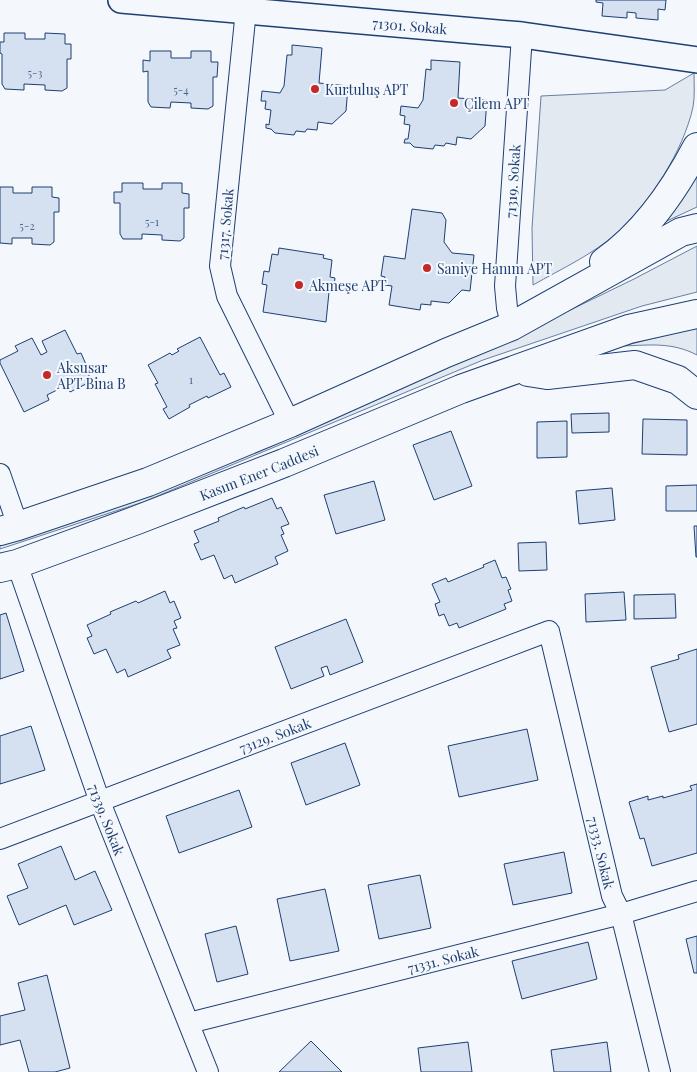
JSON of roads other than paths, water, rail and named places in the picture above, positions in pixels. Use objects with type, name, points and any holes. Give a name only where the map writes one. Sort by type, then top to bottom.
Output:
[{"type":"main road","points":[[512,326],[614,255],[651,220],[684,173],[697,147]]},
{"type":"main road","points":[[9,529],[148,482],[290,423],[446,353],[512,326],[682,232],[697,228]]},
{"type":"main road","name":"Kasım Ener Caddesi","points":[[9,566],[284,463],[461,389],[629,330],[697,314]]},
{"type":"main road","points":[[516,370],[547,375],[635,365],[678,380],[697,394]]},
{"type":"street","name":"71301. Sokak","points":[[121,0],[522,35],[697,60]]},
{"type":"street","name":"71317. Sokak","points":[[246,10],[220,266],[227,296],[290,423]]},
{"type":"street","name":"71319. Sokak","points":[[512,326],[507,308],[505,286],[522,35]]},
{"type":"street","points":[[0,474],[9,529]]},
{"type":"street","name":"71339. Sokak","points":[[9,566],[100,802],[208,1072]]},
{"type":"street","name":"73129. Sokak","points":[[0,839],[548,632]]},
{"type":"street","name":"71333. Sokak","points":[[548,632],[612,896],[621,914],[660,1072]]},
{"type":"street","name":"71331. Sokak","points":[[189,1023],[621,914],[697,891]]},
{"type":"place","name":"Kurtuluş APT","points":[[315,89]]},
{"type":"place","name":"Çilem APT","points":[[454,103]]},
{"type":"place","name":"Saniye Hanım APT","points":[[427,268]]},
{"type":"place","name":"Akmeşe APT","points":[[299,285]]},
{"type":"place","name":"Aksusar APT Bina B","points":[[47,375]]}]
